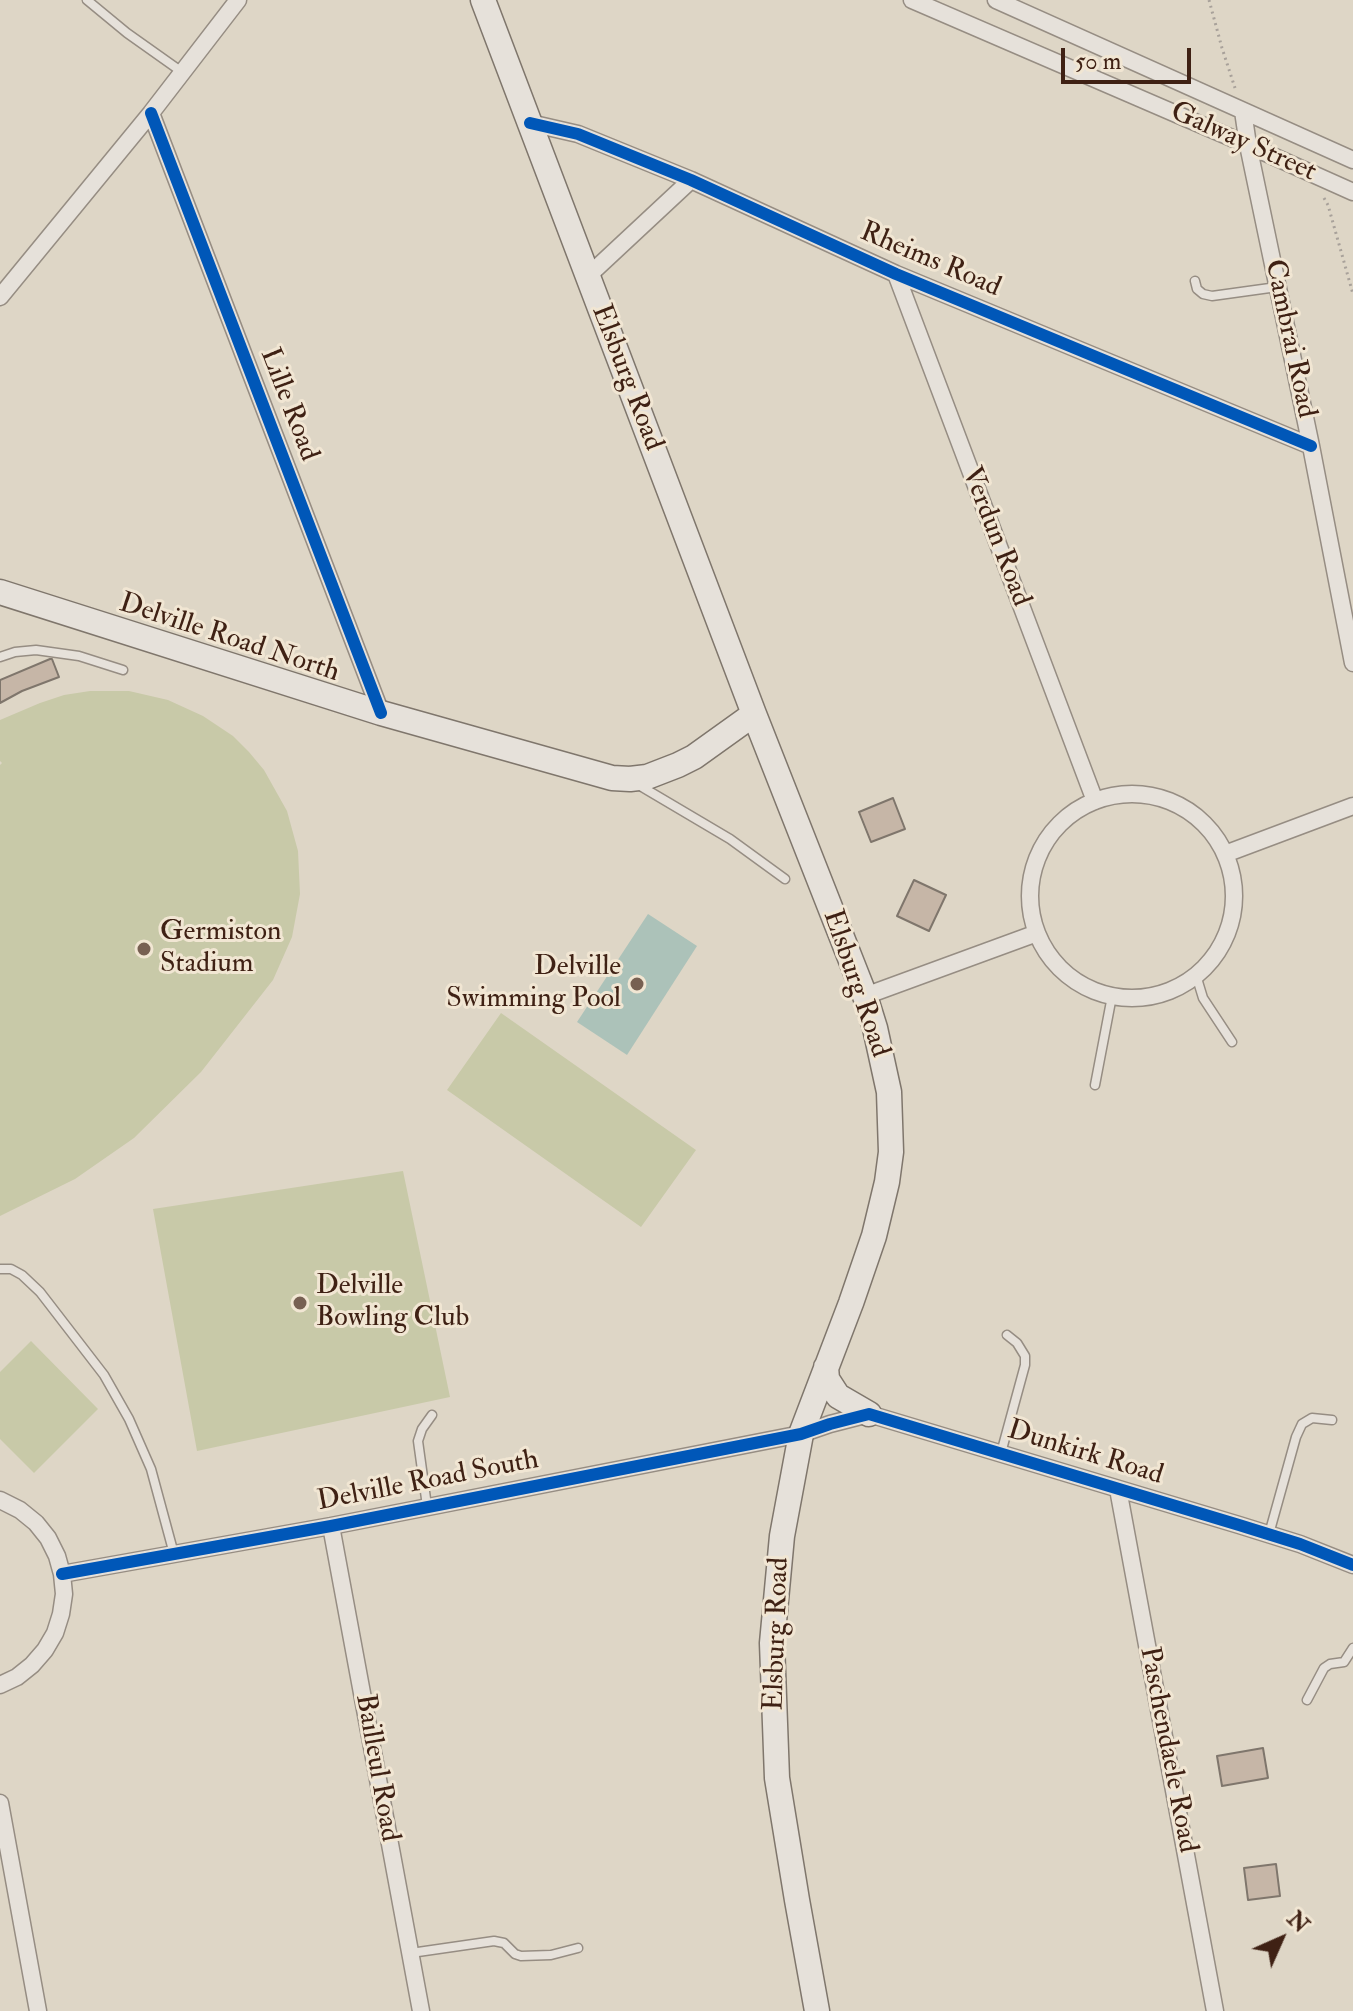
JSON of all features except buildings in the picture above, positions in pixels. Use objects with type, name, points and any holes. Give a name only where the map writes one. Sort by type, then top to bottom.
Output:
[{"type":"main road","name":"Elsburg Road","points":[[483,0],[754,714],[865,996],[889,1092],[891,1152],[887,1182],[874,1236],[801,1434],[782,1536],[772,1643],[777,1778],[817,2011]]},
{"type":"main road","name":"Delville Road North","points":[[0,592],[381,713],[594,775],[630,779],[647,777],[694,757],[754,714]]},
{"type":"main road","points":[[826,1367],[827,1379],[838,1396],[869,1414]]},
{"type":"street","points":[[0,297],[151,113],[238,0]]},
{"type":"street","name":"Galway Street","points":[[912,0],[1353,192]]},
{"type":"street","name":"Galway Street","points":[[996,0],[1353,160]]},
{"type":"street","name":"Cambrai Road","points":[[1243,111],[1353,663]]},
{"type":"street","name":"Lille Road","points":[[151,113],[381,713]]},
{"type":"street","name":"Rheims Road","points":[[530,123],[578,134],[691,180],[896,274],[1311,446]]},
{"type":"street","points":[[588,276],[691,180]]},
{"type":"street","name":"Verdun Road","points":[[896,274],[1095,801]]},
{"type":"street","points":[[1133,794],[1170,801],[1202,822],[1215,837],[1232,875],[1234,897],[1224,941],[1196,975],[1156,995],[1134,998],[1112,996],[1091,989],[1071,977],[1055,962],[1037,933],[1030,905],[1030,886],[1040,850],[1063,820],[1095,801],[1113,795],[1133,794]]},
{"type":"street","points":[[1225,854],[1353,806]]},
{"type":"street","points":[[865,996],[1037,933]]},
{"type":"street","points":[[801,1434],[869,1414]]},
{"type":"street","name":"Dunkirk Road","points":[[869,1414],[1269,1534],[1353,1565]]},
{"type":"street","name":"Delville Road South","points":[[62,1574],[331,1526],[801,1434]]},
{"type":"street","name":"Paschendaele Road","points":[[1118,1489],[1215,2011]]},
{"type":"street","points":[[0,1500],[20,1510],[48,1538],[57,1556],[64,1594],[61,1614],[50,1641],[32,1665],[0,1685]]},
{"type":"street","name":"Bailleul Road","points":[[331,1526],[421,2011]]},
{"type":"street","points":[[0,1803],[38,2011]]},
{"type":"lane","points":[[87,0],[182,72]]},
{"type":"lane","points":[[1195,281],[1197,289],[1212,296],[1278,287]]},
{"type":"lane","points":[[0,657],[36,650],[79,656],[123,670]]},
{"type":"lane","points":[[630,779],[730,839],[785,879]]},
{"type":"lane","points":[[1196,975],[1203,998],[1232,1042]]},
{"type":"lane","points":[[1095,1085],[1112,996]]},
{"type":"lane","points":[[0,1269],[11,1269],[22,1275],[40,1292],[104,1375],[129,1419],[151,1469],[174,1554]]},
{"type":"lane","points":[[1001,1454],[1025,1365],[1025,1356],[1007,1335]]},
{"type":"lane","points":[[427,1507],[418,1441],[432,1415]]},
{"type":"lane","points":[[1269,1534],[1302,1424],[1312,1418],[1332,1420]]},
{"type":"lane","points":[[1307,1700],[1324,1668],[1344,1662],[1353,1648]]},
{"type":"lane","points":[[410,1953],[494,1941],[504,1943],[521,1956],[551,1955],[578,1948]]},
{"type":"path","points":[[1209,0],[1243,111]]},
{"type":"green space","name":"Germiston Stadium","points":[[129,691],[168,700],[203,716],[233,736],[264,770],[287,811],[298,851],[300,894],[292,937],[273,980],[201,1072],[134,1138],[75,1179],[0,1216],[0,720],[64,695]]},
{"type":"green space","points":[[501,1013],[696,1150],[641,1227],[447,1090]]},
{"type":"green space","name":"Delville Bowling Club","points":[[403,1171],[450,1397],[197,1451],[153,1209]]},
{"type":"green space","points":[[31,1341],[98,1409],[34,1473],[0,1439],[0,1372]]},
{"type":"shaded area","name":"Delville Swimming Pool","points":[[648,914],[697,946],[627,1055],[577,1022]]},
{"type":"cycle path","points":[[151,113],[381,713]]},
{"type":"cycle path","points":[[530,123],[578,134],[691,180],[896,274],[1311,446]]},
{"type":"cycle path","points":[[62,1574],[331,1526],[801,1434],[869,1414],[1300,1544],[1353,1565]]},
{"type":"place","name":"Germiston Stadium","points":[[144,949]]},
{"type":"place","name":"Delville Swimming Pool","points":[[637,984]]},
{"type":"place","name":"Delville Bowling Club","points":[[300,1303]]}]
